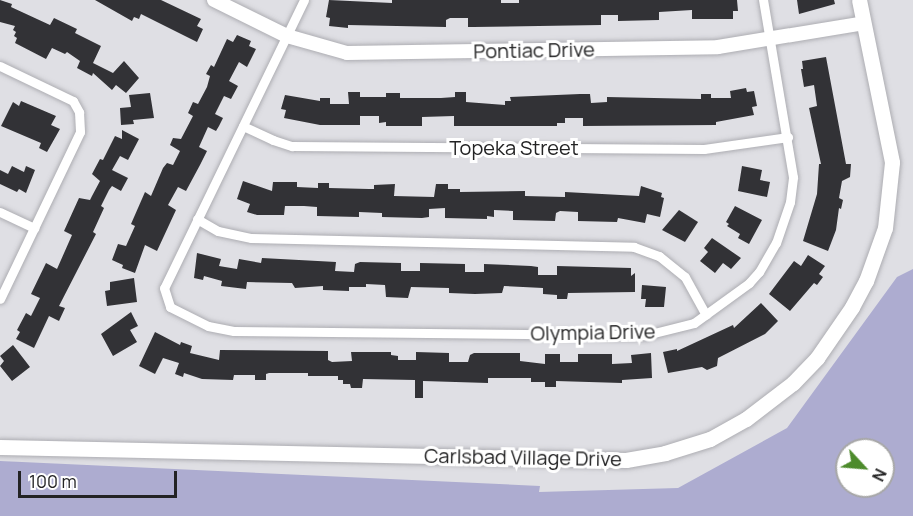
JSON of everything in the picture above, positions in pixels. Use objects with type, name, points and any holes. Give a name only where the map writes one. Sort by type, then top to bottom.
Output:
[{"type":"main road","name":"Pontiac Drive","points":[[214,0],[287,36],[347,53],[718,47],[864,23]]},
{"type":"main road","name":"Carlsbad Village Drive","points":[[0,447],[626,460],[665,453],[710,439],[746,419],[793,383],[817,358],[852,307],[866,281],[885,228],[892,162],[859,0]]},
{"type":"street","points":[[304,0],[197,219],[218,231],[251,238],[634,247],[659,256],[685,277],[706,315]]},
{"type":"street","name":"Olympia Drive","points":[[197,219],[164,288],[170,307],[208,326],[234,331],[646,335],[694,323],[749,283],[776,243],[790,202],[793,177],[788,137],[763,0]]},
{"type":"street","points":[[0,66],[73,101],[79,111],[80,132],[0,298]]},
{"type":"street","name":"Topeka Street","points":[[243,126],[292,146],[704,149],[788,137]]},
{"type":"street","points":[[0,212],[34,228]]},
{"type":"shaded area","points":[[913,269],[913,516],[0,516],[0,461],[540,486],[539,492],[678,488],[787,428],[897,277]]},
{"type":"building","points":[[0,0],[50,25],[54,18],[77,29],[75,33],[101,46],[93,63],[113,73],[124,61],[139,78],[126,93],[116,85],[112,90],[93,73],[92,76],[77,68],[80,61],[67,52],[65,54],[52,48],[46,59],[15,43],[17,38],[13,30],[15,26],[0,22]]},
{"type":"building","points":[[95,0],[161,0],[201,19],[197,26],[203,29],[197,42],[141,14],[139,19],[134,17],[132,21]]},
{"type":"building","points":[[329,0],[392,3],[392,0],[501,0],[501,3],[519,3],[519,0],[737,0],[738,11],[733,11],[733,19],[692,19],[692,10],[659,12],[659,20],[618,21],[618,15],[601,15],[601,25],[468,27],[468,18],[450,18],[446,20],[446,27],[348,25],[348,28],[329,26],[330,18],[326,17]]},
{"type":"building","points":[[797,0],[834,0],[835,4],[799,14]]},
{"type":"building","points":[[237,35],[251,41],[249,46],[256,49],[247,67],[239,62],[229,81],[238,86],[231,99],[224,96],[215,114],[223,118],[216,131],[208,127],[199,147],[207,151],[186,191],[178,187],[168,205],[176,210],[157,251],[145,245],[135,273],[122,268],[123,265],[112,260],[118,244],[126,246],[135,226],[131,224],[145,192],[151,196],[163,168],[167,163],[173,165],[180,151],[170,145],[173,138],[181,139],[193,116],[188,113],[193,102],[198,104],[207,87],[210,76],[206,74],[211,65],[214,67],[227,39],[233,42]]},
{"type":"building","points":[[826,57],[846,164],[851,164],[850,177],[842,181],[839,198],[843,200],[828,251],[803,241],[817,194],[819,164],[821,164],[809,108],[817,106],[814,85],[804,87],[801,69],[803,69],[802,61]]},
{"type":"building","points":[[746,88],[747,92],[754,91],[757,106],[752,107],[754,115],[716,122],[716,125],[583,126],[583,118],[565,118],[565,123],[557,123],[557,126],[454,126],[454,116],[422,117],[422,126],[386,126],[386,122],[379,123],[379,116],[360,116],[360,125],[320,125],[284,118],[286,110],[281,109],[285,95],[320,101],[320,98],[330,98],[330,104],[349,104],[348,92],[360,92],[360,97],[386,97],[386,93],[400,93],[400,98],[441,98],[455,97],[455,92],[466,92],[466,102],[505,105],[505,101],[511,101],[510,97],[580,94],[590,94],[591,103],[607,102],[607,97],[701,99],[701,94],[711,94],[711,98],[731,98],[730,91]]},
{"type":"building","points":[[150,93],[154,118],[133,120],[134,124],[121,125],[120,108],[131,107],[129,95]]},
{"type":"building","points":[[21,101],[56,116],[51,125],[60,129],[47,152],[39,148],[41,143],[1,126],[13,102],[19,106]]},
{"type":"building","points":[[122,130],[139,139],[128,160],[120,156],[112,170],[128,178],[121,191],[112,186],[109,190],[93,232],[96,234],[59,306],[65,308],[59,321],[49,316],[34,348],[16,339],[20,332],[17,330],[26,313],[31,316],[40,298],[31,294],[46,263],[57,269],[72,235],[64,231],[79,198],[90,200],[100,181],[92,174],[100,159],[103,160],[115,136],[122,139]]},
{"type":"building","points":[[12,166],[24,172],[26,166],[35,170],[26,193],[19,189],[17,192],[0,184],[0,170],[8,174]]},
{"type":"building","points":[[742,166],[762,170],[760,180],[770,182],[767,197],[738,191]]},
{"type":"building","points":[[243,181],[272,191],[273,182],[297,182],[297,187],[318,188],[318,183],[329,183],[329,188],[369,189],[374,189],[374,185],[395,184],[394,196],[434,197],[436,184],[448,184],[448,189],[460,189],[460,192],[525,191],[525,196],[565,197],[565,192],[639,196],[641,186],[662,193],[661,197],[664,198],[660,217],[647,214],[645,223],[618,218],[617,222],[578,221],[578,212],[560,211],[556,213],[555,221],[513,220],[513,211],[494,210],[494,217],[487,216],[487,219],[445,218],[445,208],[429,209],[429,217],[422,218],[382,217],[382,213],[359,212],[359,217],[317,216],[317,207],[304,206],[285,206],[284,215],[257,215],[247,212],[250,204],[237,199]]},
{"type":"building","points":[[735,206],[762,220],[749,244],[738,238],[740,234],[727,226],[729,224],[726,222]]},
{"type":"building","points":[[679,210],[698,222],[685,242],[662,230]]},
{"type":"building","points":[[712,238],[741,258],[731,269],[723,263],[715,273],[700,261],[708,252],[704,248]]},
{"type":"building","points":[[197,253],[221,259],[219,266],[237,269],[239,259],[261,263],[262,258],[336,262],[335,271],[354,272],[355,264],[360,262],[401,263],[401,271],[420,271],[420,263],[465,264],[465,272],[484,272],[484,264],[531,266],[538,267],[538,275],[557,275],[557,266],[631,268],[631,276],[635,273],[635,292],[568,293],[567,299],[557,299],[557,295],[543,294],[543,288],[504,286],[502,293],[475,294],[449,293],[449,288],[411,287],[408,298],[386,297],[385,285],[366,284],[366,287],[349,287],[349,291],[323,290],[323,286],[295,288],[292,283],[247,282],[246,289],[221,286],[222,281],[204,276],[203,280],[194,278]]},
{"type":"building","points":[[808,255],[825,266],[819,274],[823,277],[817,285],[814,283],[790,311],[769,294],[794,261],[801,266]]},
{"type":"building","points":[[134,278],[137,302],[107,306],[105,291],[110,290],[110,282]]},
{"type":"building","points":[[642,285],[666,287],[664,307],[645,307],[646,299],[641,299]]},
{"type":"building","points":[[761,303],[778,321],[765,334],[718,358],[717,366],[707,370],[702,367],[668,373],[663,352],[677,349],[677,351],[733,325],[734,328]]},
{"type":"building","points":[[131,312],[138,326],[130,330],[137,342],[113,356],[101,334]]},
{"type":"building","points":[[155,332],[180,345],[181,342],[192,346],[190,353],[219,360],[220,350],[328,351],[328,360],[332,362],[352,361],[351,352],[391,352],[391,355],[398,356],[398,360],[416,360],[416,352],[449,353],[449,362],[468,362],[470,355],[474,353],[520,353],[520,361],[545,364],[545,354],[560,354],[560,362],[578,362],[578,354],[612,354],[612,364],[632,363],[631,355],[651,353],[652,378],[622,380],[622,383],[556,381],[556,387],[545,387],[545,382],[531,382],[531,378],[488,378],[488,383],[423,381],[423,398],[415,398],[415,380],[363,379],[362,388],[351,388],[350,384],[343,384],[343,380],[338,380],[338,376],[308,376],[308,373],[269,373],[266,374],[266,380],[255,380],[255,375],[234,375],[233,380],[202,379],[184,373],[183,377],[175,374],[179,363],[163,358],[155,374],[139,366]]},
{"type":"building","points":[[13,345],[30,367],[12,381],[0,366],[4,361],[0,356]]}]
